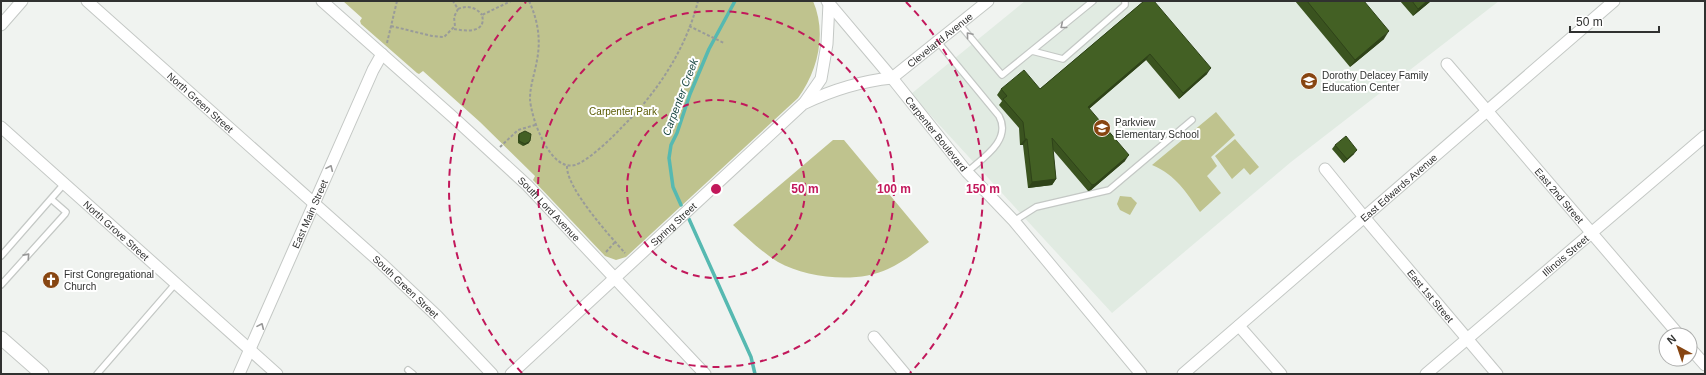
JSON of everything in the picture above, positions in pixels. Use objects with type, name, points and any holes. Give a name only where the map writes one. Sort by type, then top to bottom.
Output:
[{"type":"street","points":[[1,25],[22,1]]},
{"type":"street","name":"North Green Street","points":[[87,1],[315,203]]},
{"type":"street","name":"South Lord Avenue","points":[[322,1],[494,153],[527,185],[705,374]]},
{"type":"street","name":"East Edwards Avenue","points":[[1183,374],[1614,1]]},
{"type":"street","points":[[803,104],[816,89],[821,79],[827,44],[828,2]]},
{"type":"street","name":"Carpenter Boulevard","points":[[828,2],[892,78],[967,172],[1014,222],[1141,374]]},
{"type":"street","name":"Cleveland Avenue","points":[[892,78],[960,25],[984,2]]},
{"type":"street","name":"East Main Street","points":[[239,374],[373,70],[382,54]]},
{"type":"street","name":"East 2nd Street","points":[[1447,64],[1672,327]]},
{"type":"street","name":"Spring Street","points":[[514,373],[614,278],[803,104],[843,88],[875,79],[892,78]]},
{"type":"street","name":"North Grove Street","points":[[1,127],[277,374]]},
{"type":"street","name":"Illinois Street","points":[[1426,374],[1705,136]]},
{"type":"street","name":"East 1st Street","points":[[1325,168],[1364,218],[1497,374]]},
{"type":"street","name":"South Green Street","points":[[315,203],[419,299],[492,374]]},
{"type":"street","points":[[1239,326],[1281,374]]},
{"type":"street","points":[[874,337],[905,374]]},
{"type":"street","points":[[1,338],[35,372]]},
{"type":"lane","points":[[960,25],[1002,75],[1093,1]]},
{"type":"lane","points":[[1032,50],[1063,59],[1126,6],[1125,1]]},
{"type":"lane","points":[[938,42],[999,116],[1003,127],[1002,135],[998,143],[967,172]]},
{"type":"lane","points":[[1014,222],[1036,207],[1109,190],[1192,120]]},
{"type":"lane","points":[[1,256],[64,184]]},
{"type":"lane","points":[[1,285],[66,212],[51,199]]},
{"type":"lane","points":[[97,374],[176,283]]},
{"type":"path","points":[[382,54],[388,39],[397,1]]},
{"type":"path","points":[[453,1],[458,9]]},
{"type":"path","points":[[482,15],[511,1]]},
{"type":"path","points":[[529,1],[536,20],[539,36],[537,60],[530,92],[530,103],[535,125],[542,140],[560,161],[567,166],[577,165],[588,158],[636,113],[665,74],[680,47],[698,1]]},
{"type":"path","points":[[454,29],[454,17],[458,9],[464,7],[472,8],[482,15]]},
{"type":"path","points":[[391,26],[408,31],[442,37],[446,36],[454,29],[469,31],[477,29],[482,23],[482,15]]},
{"type":"path","points":[[689,26],[724,44]]},
{"type":"path","points":[[494,153],[515,132],[535,125]]},
{"type":"path","points":[[567,166],[569,177],[580,198],[627,255]]},
{"type":"shaded area","name":"Parkview Elementary School","points":[[1025,1],[1499,1],[1291,162],[1112,313],[911,94]]},
{"type":"green space","name":"Carpenter Park","points":[[343,1],[813,1],[817,13],[820,39],[811,76],[798,98],[626,257],[616,260],[605,256],[533,180],[535,176],[480,122],[423,71],[419,74],[417,73],[361,24],[360,21],[362,18]]},
{"type":"green space","points":[[1216,112],[1235,135],[1211,157],[1217,166],[1207,176],[1221,193],[1200,212],[1185,191],[1174,179],[1161,169],[1152,165]]},
{"type":"green space","points":[[1235,139],[1259,167],[1250,175],[1244,168],[1232,179],[1215,156]]},
{"type":"green space","points":[[833,140],[844,140],[929,242],[899,263],[876,274],[847,278],[832,277],[790,268],[766,254],[733,225]]},
{"type":"green space","points":[[1120,196],[1131,197],[1137,203],[1130,215],[1120,210],[1117,204]]},
{"type":"building","points":[[1144,1],[1154,1],[1211,68],[1183,93],[1150,54],[1088,107],[1129,155],[1092,185],[1052,138],[1056,179],[1032,182],[1027,139],[1025,139],[1023,122],[1003,99],[1007,96],[1001,89],[1024,70],[1040,89]]},
{"type":"building","points":[[1307,1],[1364,1],[1389,31],[1355,60]]},
{"type":"building","points":[[1412,1],[1427,1],[1418,9]]},
{"type":"building","points":[[525,131],[531,134],[530,141],[525,144],[519,141],[519,134]]},
{"type":"building","points":[[1346,136],[1357,150],[1347,159],[1335,145]]},
{"type":"waterway","name":"Carpenter Creek","points":[[681,205],[673,187],[669,158],[671,145],[709,49],[735,1]]},
{"type":"waterway","name":"Carpenter Creek","points":[[689,219],[751,357],[755,374]]},
{"type":"place","name":"Dorothy Delacey Family Education Center","points":[[1309,81]]},
{"type":"place","name":"Parkview Elementary School","points":[[1102,128]]},
{"type":"place","name":"First Congregational Church","points":[[51,280]]}]
